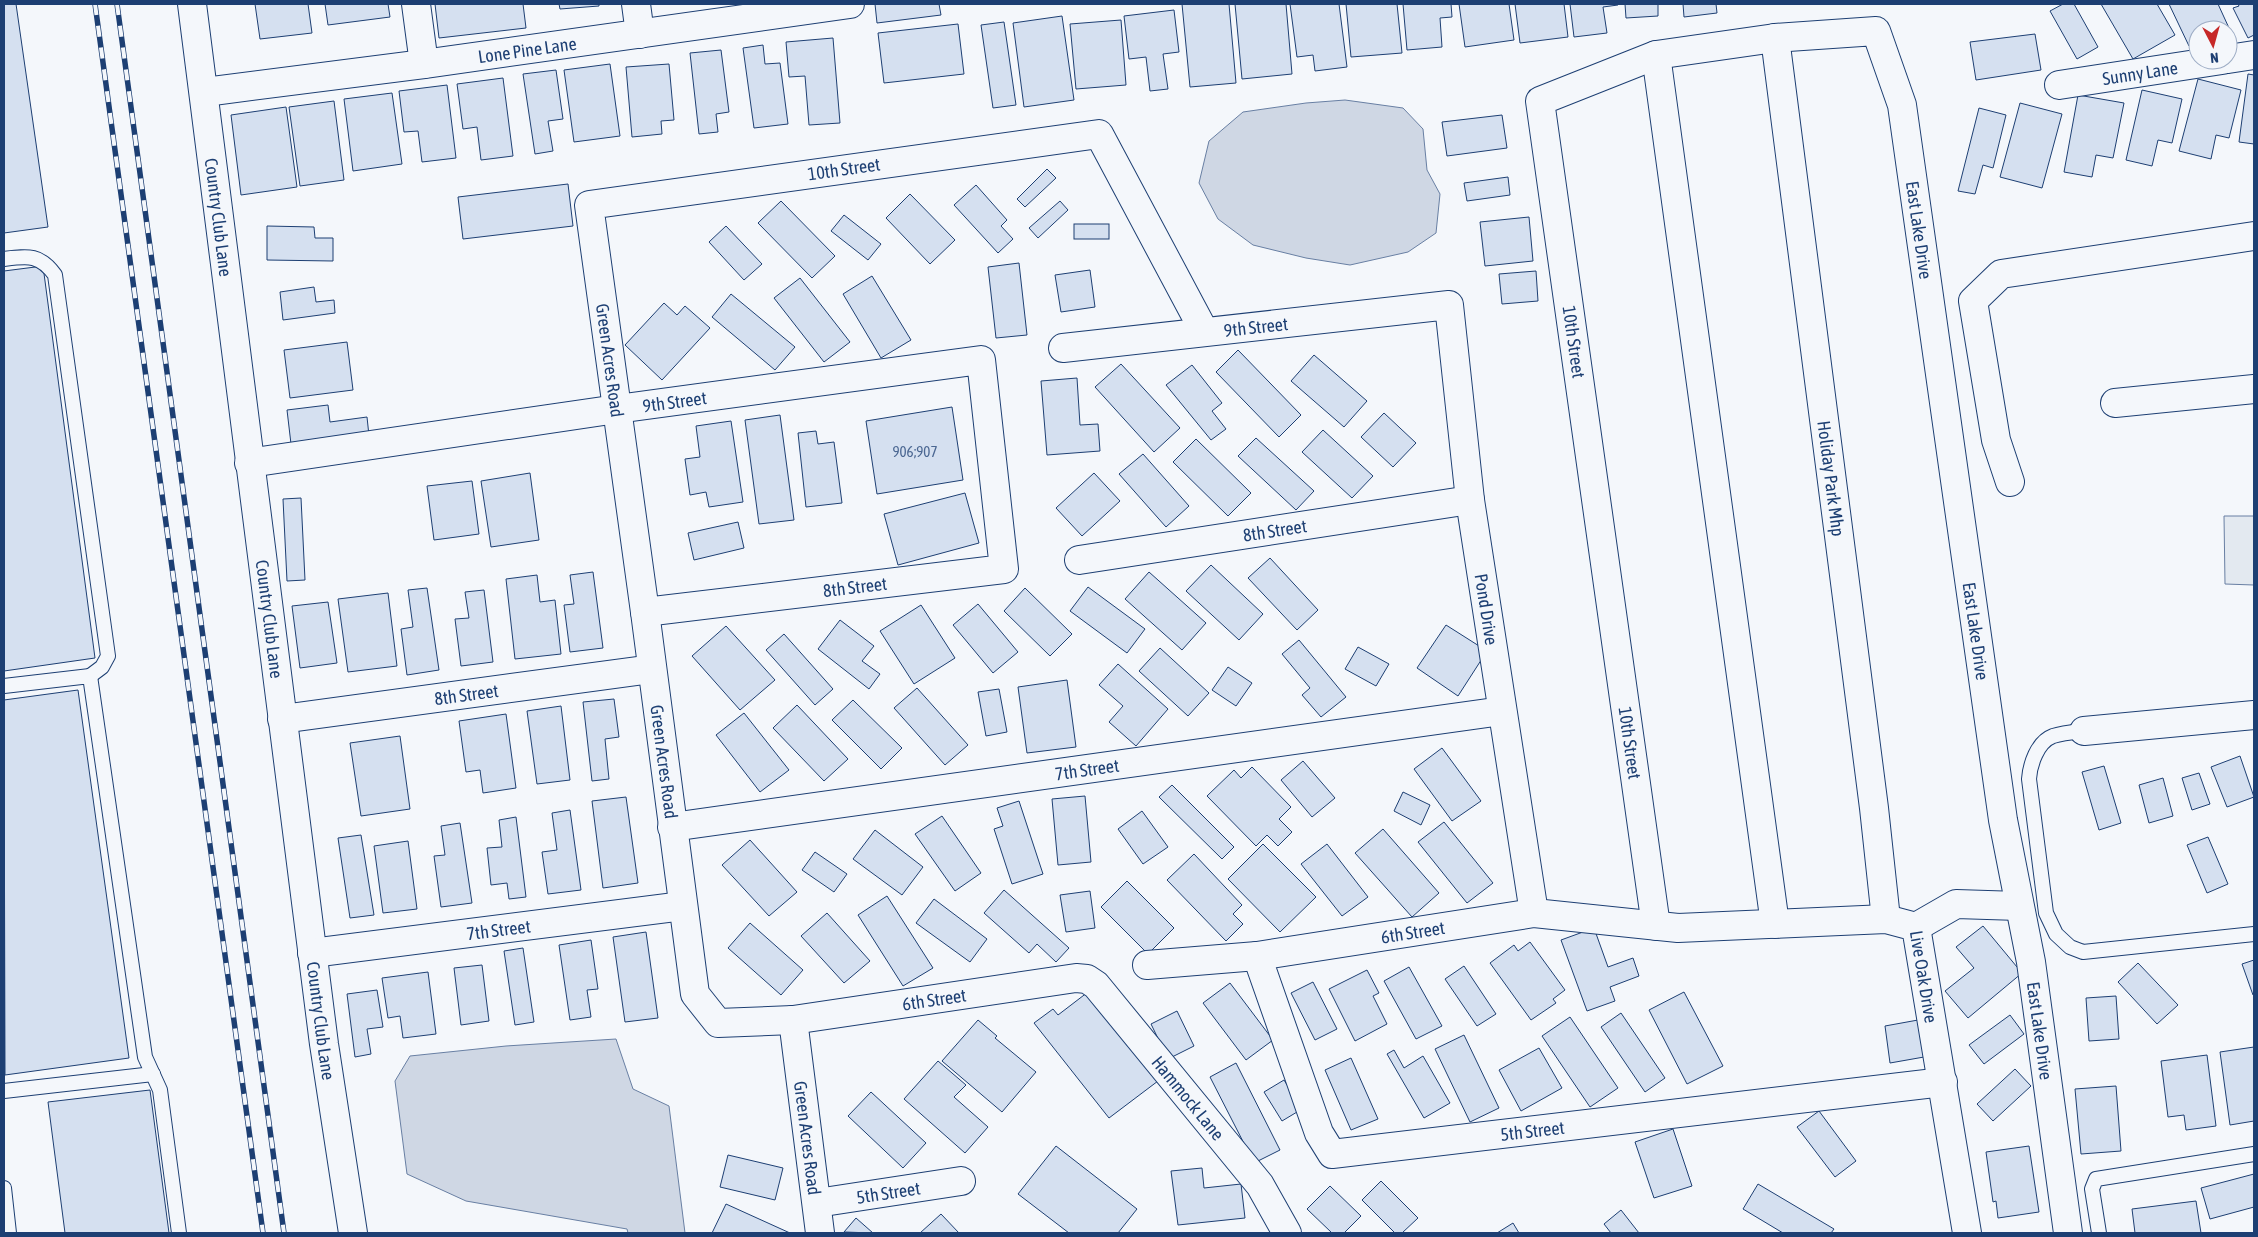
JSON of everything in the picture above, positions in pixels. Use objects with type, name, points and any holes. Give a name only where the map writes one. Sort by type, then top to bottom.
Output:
[{"type":"street","name":"Country Club Lane","points":[[192,4],[205,92],[249,463],[312,953],[353,1233]]},
{"type":"street","points":[[416,4],[424,64]]},
{"type":"street","points":[[636,4],[640,34]]},
{"type":"street","name":"Lone Pine Lane","points":[[205,92],[424,64],[850,4]]},
{"type":"street","name":"10th Street","points":[[1667,927],[1540,101],[1656,55],[1775,38],[1876,31]]},
{"type":"street","name":"East Lake Drive","points":[[1876,31],[1902,105],[2001,800],[2019,906],[2031,962],[2068,1233]]},
{"type":"street","name":"Holiday Park Mhp","points":[[1775,38],[1874,808],[1886,919]]},
{"type":"street","points":[[1656,55],[1776,924]]},
{"type":"street","points":[[2238,57],[2254,55]]},
{"type":"street","name":"Sunny Lane","points":[[2058,85],[2188,65]]},
{"type":"street","name":"10th Street","points":[[589,205],[1098,134],[1204,331]]},
{"type":"street","name":"Green Acres Road","points":[[589,205],[695,994],[718,1022],[793,1020],[820,1233]]},
{"type":"street","points":[[2010,482],[1996,440],[1973,302],[2001,274],[2254,236]]},
{"type":"street","name":"9th Street","points":[[1063,348],[1449,305]]},
{"type":"street","name":"Pond Drive","points":[[1449,305],[1470,500],[1534,913]]},
{"type":"street","name":"9th Street","points":[[249,463],[616,409],[981,360],[1004,570]]},
{"type":"street","points":[[2115,403],[2254,389]]},
{"type":"street","name":"8th Street","points":[[1079,560],[1470,500]]},
{"type":"street","name":"8th Street","points":[[645,612],[1004,570]]},
{"type":"street","name":"8th Street","points":[[282,719],[652,669]]},
{"type":"street","name":"7th Street","points":[[672,827],[1502,711]]},
{"type":"street","points":[[2084,731],[2254,715]]},
{"type":"street","points":[[1916,926],[1956,904],[2019,906]]},
{"type":"street","name":"7th Street","points":[[312,953],[683,906]]},
{"type":"street","name":"6th Street","points":[[1147,965],[1257,956],[1534,913],[1667,927]]},
{"type":"street","name":"Live Oak Drive","points":[[1667,927],[1886,919],[1916,926],[1967,1233]]},
{"type":"street","name":"5th Street","points":[[1257,956],[1319,1133],[1332,1154],[1943,1082]]},
{"type":"street","name":"6th Street","points":[[793,1020],[1076,978]]},
{"type":"street","name":"Hammock Lane","points":[[1076,978],[1087,979],[1102,993],[1260,1185],[1287,1233]]},
{"type":"street","name":"5th Street","points":[[817,1203],[961,1181]]},
{"type":"lane","points":[[4,259],[23,256],[37,258],[48,265],[55,275],[108,656],[102,667],[90,676],[4,686]]},
{"type":"lane","points":[[90,676],[145,1057],[160,1090],[179,1233]]},
{"type":"lane","points":[[2084,731],[2051,736],[2040,748],[2031,764],[2028,780],[2046,913],[2056,934],[2070,947],[2083,952],[2254,934]]},
{"type":"lane","points":[[4,1091],[153,1074]]},
{"type":"lane","points":[[2099,1233],[2092,1189],[2096,1179],[2254,1154]]},
{"type":"lane","points":[[4,1188],[9,1233]]},
{"type":"shaded area","points":[[1345,100],[1403,108],[1423,129],[1427,170],[1440,194],[1436,233],[1408,252],[1350,265],[1306,258],[1253,245],[1218,219],[1199,183],[1209,141],[1243,112],[1306,103]]},
{"type":"shaded area","points":[[2224,516],[2254,516],[2254,585],[2225,584]]},
{"type":"shaded area","points":[[616,1039],[633,1089],[669,1106],[685,1233],[628,1233],[627,1229],[466,1201],[407,1174],[395,1081],[410,1056],[506,1046]]},
{"type":"building","points":[[4,4],[16,4],[48,227],[4,233]]},
{"type":"building","points":[[255,4],[308,4],[312,33],[260,39]]},
{"type":"building","points":[[325,4],[388,4],[390,17],[328,25]]},
{"type":"building","points":[[435,4],[523,4],[526,28],[439,38]]},
{"type":"building","points":[[559,4],[599,4],[599,6],[560,9]]},
{"type":"building","points":[[875,4],[939,4],[941,15],[877,23]]},
{"type":"building","points":[[1182,4],[1229,4],[1236,83],[1190,87]]},
{"type":"building","points":[[1235,4],[1286,4],[1292,74],[1242,79]]},
{"type":"building","points":[[1290,4],[1339,4],[1347,67],[1315,71],[1313,55],[1297,57]]},
{"type":"building","points":[[1346,4],[1397,4],[1402,53],[1351,57]]},
{"type":"building","points":[[1403,4],[1451,4],[1452,17],[1440,18],[1442,47],[1407,50]]},
{"type":"building","points":[[1459,4],[1509,4],[1514,40],[1465,47]]},
{"type":"building","points":[[1515,4],[1564,4],[1568,37],[1520,43]]},
{"type":"building","points":[[1570,4],[1618,5],[1603,7],[1607,33],[1574,37]]},
{"type":"building","points":[[1625,4],[1658,4],[1658,16],[1626,18]]},
{"type":"building","points":[[1683,4],[1716,4],[1717,13],[1684,17]]},
{"type":"building","points":[[2063,4],[2074,4],[2098,47],[2077,59],[2050,11]]},
{"type":"building","points":[[2101,4],[2157,4],[2175,35],[2133,59]]},
{"type":"building","points":[[2169,4],[2218,4],[2225,20],[2188,20],[2188,44]]},
{"type":"building","points":[[2238,4],[2254,4],[2254,35],[2248,38],[2233,8],[2239,6]]},
{"type":"building","points":[[1174,10],[1179,52],[1163,54],[1168,89],[1150,91],[1146,57],[1129,59],[1124,16]]},
{"type":"building","points":[[1062,16],[1074,100],[1024,107],[1013,23]]},
{"type":"building","points":[[1121,20],[1126,85],[1076,89],[1070,24]]},
{"type":"building","points":[[1004,22],[1016,105],[993,108],[981,25]]},
{"type":"building","points":[[958,24],[964,74],[884,83],[878,33]]},
{"type":"building","points":[[2035,34],[2041,70],[1976,80],[1970,42]]},
{"type":"building","points":[[833,38],[840,123],[809,125],[805,76],[789,77],[786,42]]},
{"type":"building","points":[[763,45],[765,64],[780,63],[788,124],[754,128],[743,48]]},
{"type":"building","points":[[721,50],[729,112],[716,114],[718,132],[699,134],[690,53]]},
{"type":"building","points":[[610,64],[620,136],[574,142],[564,70]]},
{"type":"building","points":[[669,64],[674,120],[661,121],[662,134],[632,137],[626,67]]},
{"type":"building","points":[[556,70],[563,119],[548,121],[553,151],[535,154],[523,74]]},
{"type":"building","points":[[2248,74],[2254,75],[2254,144],[2239,142]]},
{"type":"building","points":[[503,78],[513,156],[481,160],[477,127],[463,129],[457,84]]},
{"type":"building","points":[[2198,79],[2241,90],[2229,138],[2216,135],[2211,159],[2179,151]]},
{"type":"building","points":[[447,85],[456,158],[422,162],[418,131],[404,132],[399,91]]},
{"type":"building","points":[[2142,90],[2182,99],[2172,143],[2158,140],[2152,166],[2126,160]]},
{"type":"building","points":[[392,93],[402,164],[353,171],[344,99]]},
{"type":"building","points":[[2078,95],[2124,103],[2113,158],[2096,155],[2092,177],[2064,172]]},
{"type":"building","points":[[334,101],[344,180],[300,186],[289,107]]},
{"type":"building","points":[[2020,103],[2062,114],[2042,188],[2000,177]]},
{"type":"building","points":[[286,107],[297,187],[241,195],[231,115]]},
{"type":"building","points":[[1979,108],[2006,115],[1993,168],[1983,165],[1975,194],[1958,191]]},
{"type":"building","points":[[1502,115],[1507,148],[1447,156],[1442,122]]},
{"type":"building","points":[[1047,169],[1056,178],[1025,207],[1017,199]]},
{"type":"building","points":[[1508,177],[1510,195],[1467,201],[1464,183]]},
{"type":"building","points":[[568,184],[573,226],[463,239],[458,197]]},
{"type":"building","points":[[976,185],[1007,220],[1001,226],[1013,239],[998,253],[954,205]]},
{"type":"building","points":[[910,194],[955,240],[930,264],[886,218]]},
{"type":"building","points":[[781,201],[835,256],[812,278],[758,223]]},
{"type":"building","points":[[1060,201],[1068,210],[1038,238],[1029,228]]},
{"type":"building","points":[[844,215],[881,244],[868,260],[831,231]]},
{"type":"building","points":[[1529,217],[1533,261],[1485,266],[1480,222]]},
{"type":"building","points":[[1074,224],[1109,224],[1109,239],[1074,239]]},
{"type":"building","points":[[267,226],[314,227],[315,238],[333,238],[333,261],[267,260]]},
{"type":"building","points":[[726,226],[762,264],[744,280],[709,242]]},
{"type":"building","points":[[1019,263],[1027,335],[996,338],[988,267]]},
{"type":"building","points":[[43,266],[95,658],[4,671],[4,271]]},
{"type":"building","points":[[1090,270],[1095,307],[1061,312],[1055,275]]},
{"type":"building","points":[[1536,271],[1538,301],[1502,304],[1499,274]]},
{"type":"building","points":[[872,276],[911,340],[881,358],[843,294]]},
{"type":"building","points":[[800,278],[850,342],[824,362],[774,298]]},
{"type":"building","points":[[314,287],[316,302],[334,300],[335,313],[283,320],[280,292]]},
{"type":"building","points":[[731,294],[795,347],[775,370],[712,317]]},
{"type":"building","points":[[664,303],[677,315],[685,306],[710,328],[662,380],[625,345]]},
{"type":"building","points":[[347,342],[353,390],[290,398],[284,350]]},
{"type":"building","points":[[1238,350],[1301,415],[1279,437],[1216,372]]},
{"type":"building","points":[[1314,355],[1367,401],[1344,427],[1291,381]]},
{"type":"building","points":[[1121,364],[1180,428],[1154,452],[1095,387]]},
{"type":"building","points":[[1192,365],[1222,403],[1212,411],[1226,429],[1211,440],[1166,385]]},
{"type":"building","points":[[1077,378],[1080,425],[1098,424],[1100,451],[1047,455],[1041,381]]},
{"type":"building","points":[[328,405],[330,422],[367,417],[370,445],[291,444],[287,410]]},
{"type":"building","points":[[952,407],[963,480],[877,494],[866,421]]},
{"type":"building","points":[[1384,413],[1416,443],[1393,467],[1361,437]]},
{"type":"building","points":[[780,415],[794,520],[759,524],[745,420]]},
{"type":"building","points":[[731,421],[743,502],[709,507],[706,492],[690,495],[685,459],[700,457],[696,426]]},
{"type":"building","points":[[1323,430],[1373,476],[1352,498],[1302,452]]},
{"type":"building","points":[[816,431],[818,444],[834,442],[842,503],[806,507],[798,433]]},
{"type":"building","points":[[1256,438],[1314,491],[1296,510],[1238,456]]},
{"type":"building","points":[[1196,439],[1251,493],[1228,516],[1173,462]]},
{"type":"building","points":[[1143,454],[1189,506],[1166,527],[1119,474]]},
{"type":"building","points":[[530,473],[539,540],[491,547],[481,481]]},
{"type":"building","points":[[1094,473],[1120,501],[1082,536],[1056,508]]},
{"type":"building","points":[[472,481],[479,534],[434,540],[427,486]]},
{"type":"building","points":[[965,493],[979,543],[898,565],[884,514]]},
{"type":"building","points":[[301,498],[305,580],[287,581],[283,499]]},
{"type":"building","points":[[738,522],[744,548],[694,560],[688,533]]},
{"type":"building","points":[[1270,558],[1318,610],[1297,630],[1248,578]]},
{"type":"building","points":[[1211,565],[1263,614],[1239,640],[1186,591]]},
{"type":"building","points":[[593,572],[603,648],[570,652],[564,605],[574,604],[570,575]]},
{"type":"building","points":[[1149,572],[1206,623],[1182,650],[1125,599]]},
{"type":"building","points":[[537,575],[540,602],[555,600],[561,654],[515,659],[506,579]]},
{"type":"building","points":[[1088,587],[1145,629],[1127,653],[1070,611]]},
{"type":"building","points":[[427,588],[439,670],[407,675],[401,629],[413,627],[408,590]]},
{"type":"building","points":[[1025,588],[1072,634],[1050,656],[1004,611]]},
{"type":"building","points":[[484,590],[493,662],[461,666],[455,619],[469,618],[465,592]]},
{"type":"building","points":[[388,593],[397,666],[348,672],[338,599]]},
{"type":"building","points":[[328,602],[337,663],[300,668],[292,606]]},
{"type":"building","points":[[978,604],[1018,652],[993,673],[953,625]]},
{"type":"building","points":[[921,605],[955,658],[914,684],[880,631]]},
{"type":"building","points":[[840,620],[874,646],[862,661],[880,674],[869,689],[818,649]]},
{"type":"building","points":[[1446,625],[1487,651],[1458,696],[1417,668]]},
{"type":"building","points":[[726,626],[775,680],[740,710],[692,656]]},
{"type":"building","points":[[784,634],[833,689],[815,705],[766,650]]},
{"type":"building","points":[[1299,640],[1346,697],[1321,717],[1302,695],[1310,688],[1282,654]]},
{"type":"building","points":[[1358,647],[1389,664],[1376,686],[1345,669]]},
{"type":"building","points":[[1160,648],[1209,693],[1188,716],[1139,671]]},
{"type":"building","points":[[1118,664],[1168,709],[1136,746],[1109,722],[1123,706],[1099,685]]},
{"type":"building","points":[[1228,667],[1252,683],[1236,706],[1212,690]]},
{"type":"building","points":[[1067,680],[1076,747],[1027,753],[1018,687]]},
{"type":"building","points":[[917,688],[968,745],[945,765],[894,708]]},
{"type":"building","points":[[999,689],[1007,732],[986,736],[978,692]]},
{"type":"building","points":[[78,690],[129,1058],[5,1075],[4,700]]},
{"type":"building","points":[[614,699],[619,737],[605,739],[609,779],[592,781],[583,702]]},
{"type":"building","points":[[853,700],[902,748],[881,769],[832,720]]},
{"type":"building","points":[[797,705],[848,759],[824,781],[773,728]]},
{"type":"building","points":[[561,706],[570,780],[537,784],[527,711]]},
{"type":"building","points":[[744,713],[789,770],[760,792],[716,735]]},
{"type":"building","points":[[506,714],[516,788],[483,793],[480,770],[466,772],[459,721]]},
{"type":"building","points":[[400,736],[410,809],[361,816],[350,743]]},
{"type":"building","points":[[1442,748],[1481,801],[1452,821],[1414,769]]},
{"type":"building","points":[[2240,756],[2254,797],[2227,807],[2211,767]]},
{"type":"building","points":[[1303,761],[1335,798],[1312,817],[1281,780]]},
{"type":"building","points":[[2104,766],[2121,823],[2099,830],[2082,772]]},
{"type":"building","points":[[1252,767],[1291,807],[1279,819],[1292,832],[1278,846],[1267,835],[1256,846],[1207,796],[1234,770],[1241,778]]},
{"type":"building","points":[[2199,773],[2210,804],[2192,810],[2182,778]]},
{"type":"building","points":[[2163,778],[2173,816],[2149,823],[2139,785]]},
{"type":"building","points":[[1172,785],[1234,847],[1222,859],[1159,797]]},
{"type":"building","points":[[1403,792],[1430,805],[1421,825],[1394,811]]},
{"type":"building","points":[[1085,796],[1091,862],[1058,865],[1052,799]]},
{"type":"building","points":[[626,797],[638,883],[603,888],[592,801]]},
{"type":"building","points":[[1019,801],[1043,874],[1012,884],[994,829],[1003,826],[997,808]]},
{"type":"building","points":[[570,810],[581,890],[548,894],[542,852],[557,850],[552,813]]},
{"type":"building","points":[[1142,811],[1168,847],[1143,864],[1118,829]]},
{"type":"building","points":[[942,816],[981,873],[955,891],[915,834]]},
{"type":"building","points":[[516,817],[526,897],[509,899],[507,883],[491,885],[487,848],[502,847],[499,820]]},
{"type":"building","points":[[1444,822],[1493,883],[1467,903],[1418,842]]},
{"type":"building","points":[[460,823],[472,903],[441,907],[434,856],[445,855],[441,826]]},
{"type":"building","points":[[1383,829],[1439,893],[1412,917],[1355,853]]},
{"type":"building","points":[[875,830],[923,867],[902,895],[853,859]]},
{"type":"building","points":[[361,835],[374,915],[350,918],[338,838]]},
{"type":"building","points":[[2208,837],[2228,884],[2207,893],[2187,845]]},
{"type":"building","points":[[750,840],[797,892],[769,916],[722,865]]},
{"type":"building","points":[[408,841],[417,909],[383,913],[374,846]]},
{"type":"building","points":[[1263,844],[1316,897],[1280,932],[1228,879]]},
{"type":"building","points":[[1327,844],[1368,897],[1342,916],[1301,864]]},
{"type":"building","points":[[815,852],[847,874],[834,892],[802,870]]},
{"type":"building","points":[[1194,854],[1242,905],[1233,914],[1243,924],[1226,941],[1167,880]]},
{"type":"building","points":[[1127,881],[1174,928],[1148,954],[1101,907]]},
{"type":"building","points":[[1004,890],[1069,948],[1056,962],[1037,944],[1029,953],[984,913]]},
{"type":"building","points":[[1090,891],[1095,928],[1066,932],[1060,895]]},
{"type":"building","points":[[887,896],[933,968],[903,986],[858,915]]},
{"type":"building","points":[[934,899],[987,939],[970,962],[916,923]]},
{"type":"building","points":[[827,913],[870,961],[844,983],[801,936]]},
{"type":"building","points":[[750,923],[803,970],[781,995],[728,948]]},
{"type":"building","points":[[1983,926],[2022,973],[1968,1018],[1945,991],[1974,968],[1956,947]]},
{"type":"building","points":[[1594,928],[1608,967],[1633,958],[1639,976],[1610,987],[1615,1001],[1587,1011],[1561,940]]},
{"type":"building","points":[[646,932],[658,1018],[625,1022],[613,937]]},
{"type":"building","points":[[591,940],[598,989],[587,990],[591,1017],[570,1020],[559,945]]},
{"type":"building","points":[[1530,942],[1565,990],[1553,999],[1556,1003],[1531,1020],[1490,963],[1514,945],[1518,951]]},
{"type":"building","points":[[523,948],[534,1022],[515,1025],[504,951]]},
{"type":"building","points":[[2254,960],[2254,994],[2253,995],[2242,964]]},
{"type":"building","points":[[2138,963],[2178,1005],[2157,1024],[2118,982]]},
{"type":"building","points":[[482,965],[489,1021],[461,1025],[454,968]]},
{"type":"building","points":[[1464,966],[1496,1014],[1477,1026],[1445,979]]},
{"type":"building","points":[[1409,967],[1442,1026],[1416,1039],[1384,981]]},
{"type":"building","points":[[1367,970],[1379,993],[1373,996],[1387,1024],[1355,1041],[1329,989]]},
{"type":"building","points":[[428,972],[436,1034],[403,1038],[400,1016],[388,1018],[382,978]]},
{"type":"building","points":[[1313,982],[1337,1029],[1315,1040],[1291,993]]},
{"type":"building","points":[[1230,983],[1273,1040],[1246,1060],[1203,1003]]},
{"type":"building","points":[[377,990],[383,1027],[367,1029],[371,1054],[355,1057],[347,994]]},
{"type":"building","points":[[1088,992],[1158,1081],[1109,1118],[1034,1023],[1053,1009],[1058,1015]]},
{"type":"building","points":[[1684,992],[1723,1066],[1687,1084],[1649,1010]]},
{"type":"building","points":[[2116,996],[2119,1039],[2089,1041],[2086,998]]},
{"type":"building","points":[[1177,1011],[1194,1046],[1168,1059],[1151,1024]]},
{"type":"building","points":[[1621,1013],[1665,1078],[1645,1092],[1601,1027]]},
{"type":"building","points":[[2010,1015],[2024,1034],[1984,1064],[1969,1045]]},
{"type":"building","points":[[1570,1017],[1618,1088],[1590,1107],[1542,1036]]},
{"type":"building","points":[[978,1020],[997,1036],[995,1038],[1036,1072],[1002,1112],[942,1061]]},
{"type":"building","points":[[1918,1020],[1924,1057],[1890,1063],[1885,1026]]},
{"type":"building","points":[[1464,1035],[1499,1108],[1470,1122],[1435,1049]]},
{"type":"building","points":[[2254,1047],[2254,1121],[2230,1125],[2220,1052]]},
{"type":"building","points":[[1539,1048],[1562,1088],[1521,1111],[1499,1070]]},
{"type":"building","points":[[1394,1050],[1404,1068],[1423,1056],[1450,1103],[1424,1118],[1387,1054]]},
{"type":"building","points":[[2207,1055],[2216,1126],[2186,1130],[2184,1115],[2168,1117],[2161,1061]]},
{"type":"building","points":[[1351,1058],[1378,1119],[1351,1130],[1325,1070]]},
{"type":"building","points":[[938,1061],[966,1085],[954,1097],[988,1127],[965,1153],[904,1099]]},
{"type":"building","points":[[1236,1063],[1280,1150],[1254,1163],[1210,1077]]},
{"type":"building","points":[[2015,1069],[2031,1086],[1993,1121],[1977,1104]]},
{"type":"building","points":[[1284,1080],[1302,1109],[1282,1121],[1264,1092]]},
{"type":"building","points":[[2116,1086],[2121,1151],[2081,1154],[2075,1089]]},
{"type":"building","points":[[150,1090],[169,1233],[65,1233],[48,1102]]},
{"type":"building","points":[[871,1092],[926,1143],[903,1168],[848,1116]]},
{"type":"building","points":[[1819,1111],[1856,1161],[1835,1177],[1797,1127]]},
{"type":"building","points":[[1673,1129],[1692,1186],[1654,1198],[1635,1142]]},
{"type":"building","points":[[1056,1146],[1137,1209],[1118,1233],[1069,1233],[1018,1194]]},
{"type":"building","points":[[2029,1146],[2039,1212],[1998,1218],[1996,1201],[1993,1202],[1986,1152]]},
{"type":"building","points":[[728,1155],[783,1168],[775,1200],[720,1187]]},
{"type":"building","points":[[1202,1168],[1204,1188],[1241,1184],[1245,1218],[1178,1225],[1171,1171]]},
{"type":"building","points":[[2254,1174],[2254,1207],[2210,1219],[2201,1188]]},
{"type":"building","points":[[1381,1181],[1418,1218],[1402,1233],[1395,1233],[1362,1200]]},
{"type":"building","points":[[1758,1184],[1834,1229],[1831,1233],[1783,1233],[1743,1209]]},
{"type":"building","points":[[1330,1186],[1361,1216],[1344,1233],[1332,1233],[1307,1209]]},
{"type":"building","points":[[2196,1201],[2201,1233],[2135,1233],[2132,1209]]},
{"type":"building","points":[[726,1204],[790,1233],[712,1233]]},
{"type":"building","points":[[1621,1210],[1639,1233],[1611,1233],[1604,1224]]},
{"type":"building","points":[[941,1214],[959,1233],[920,1233]]},
{"type":"building","points":[[856,1218],[873,1233],[844,1232]]},
{"type":"building","points":[[1513,1223],[1519,1233],[1497,1233]]},
{"type":"railway","points":[[95,4],[263,1233]]},
{"type":"railway","points":[[117,4],[284,1233]]}]
